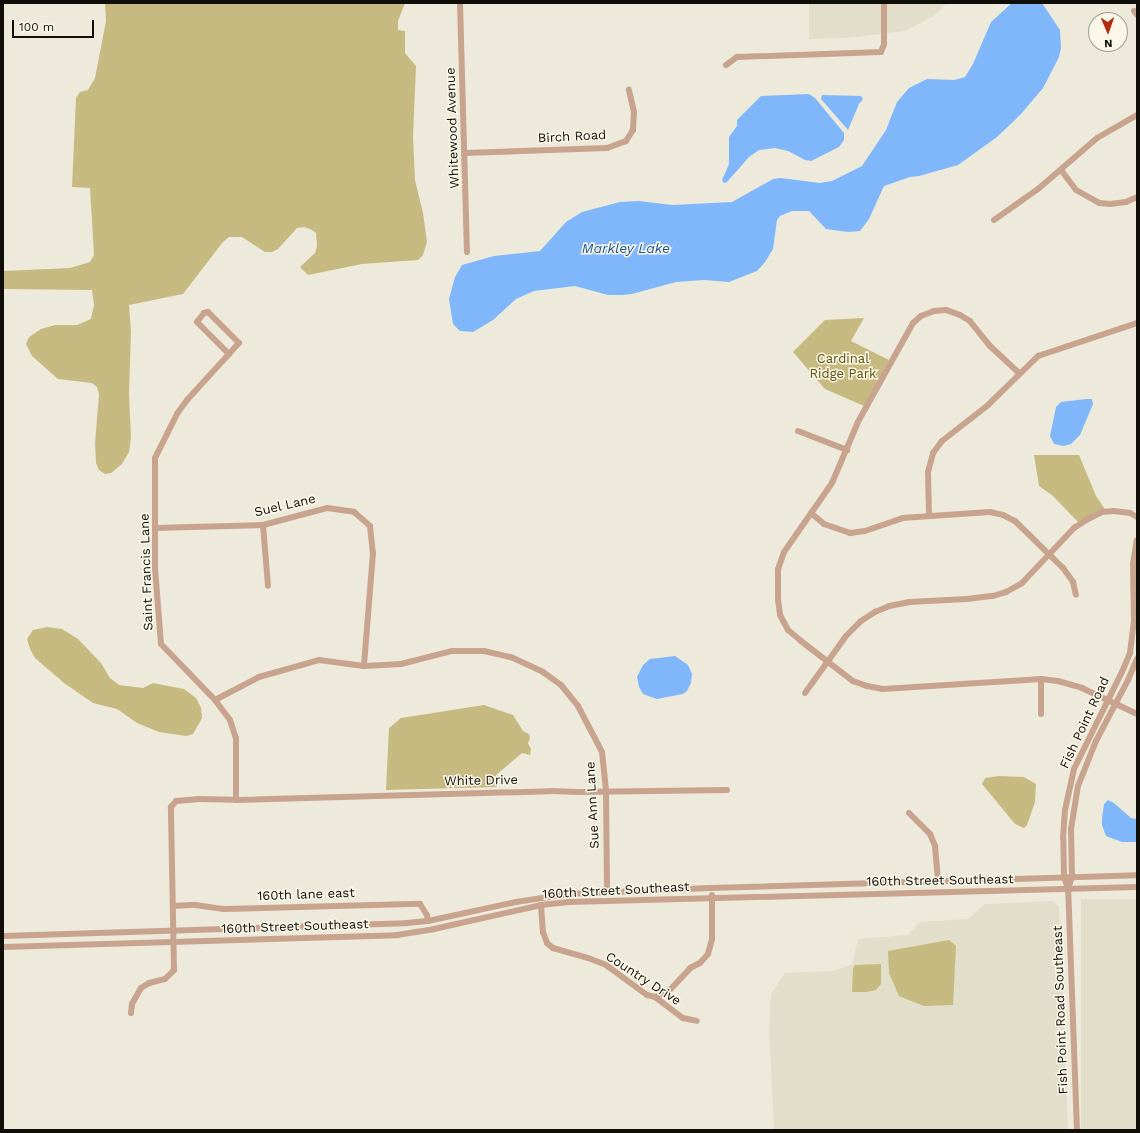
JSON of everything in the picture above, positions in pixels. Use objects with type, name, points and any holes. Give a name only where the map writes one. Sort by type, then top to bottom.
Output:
[{"type":"street","name":"Whitewood Avenue","points":[[460,3],[467,252]]},
{"type":"street","points":[[726,65],[737,57],[882,52],[884,44],[884,3]]},
{"type":"street","name":"Birch Road","points":[[465,153],[607,148],[626,141],[633,130],[634,112],[630,90]]},
{"type":"street","points":[[994,220],[1038,189],[1097,138],[1137,115]]},
{"type":"street","points":[[1061,170],[1076,190],[1099,203],[1110,204],[1126,202],[1137,197]]},
{"type":"street","points":[[1019,373],[990,346],[970,320],[960,315],[946,310],[934,311],[921,316],[913,323],[903,338],[858,422],[832,483],[784,552],[778,569],[778,600],[780,615],[788,630],[853,681],[867,686],[883,689],[1041,679],[1058,681],[1082,688],[1117,703],[1137,714]]},
{"type":"street","name":"Saint Francis Lane","points":[[229,354],[198,322],[204,313],[208,312],[239,343],[229,354],[187,400],[177,414],[155,458],[155,568],[161,644],[215,700],[230,720],[236,738],[236,800]]},
{"type":"street","points":[[929,516],[928,472],[933,453],[942,441],[988,405],[1038,356],[1052,350],[1137,323]]},
{"type":"street","points":[[798,431],[847,450]]},
{"type":"street","name":"Suel Lane","points":[[155,528],[263,525],[328,508],[354,512],[370,526],[373,553],[364,666]]},
{"type":"street","points":[[805,693],[826,661],[846,636],[861,621],[875,612],[889,606],[910,602],[974,598],[993,596],[1006,592],[1022,583],[1074,528],[1102,512],[1114,511],[1137,517]]},
{"type":"street","points":[[811,513],[824,524],[850,533],[865,531],[902,518],[990,512],[1003,515],[1015,521],[1063,568],[1073,582],[1076,595]]},
{"type":"street","points":[[263,525],[268,586]]},
{"type":"street","name":"Fish Point Road","points":[[1068,889],[1064,877],[1063,838],[1069,788],[1074,769],[1130,653],[1134,620],[1134,552],[1137,540]]},
{"type":"street","name":"Sue Ann Lane","points":[[215,700],[259,677],[319,660],[364,666],[401,664],[452,651],[484,651],[511,656],[543,672],[561,685],[578,706],[602,752],[606,791],[607,892]]},
{"type":"street","name":"Fish Point Road","points":[[1068,889],[1072,877],[1071,830],[1078,786],[1096,741],[1117,703],[1137,659]]},
{"type":"street","points":[[1041,679],[1041,714]]},
{"type":"street","name":"White Drive","points":[[236,800],[543,791],[727,790]]},
{"type":"street","points":[[131,1013],[132,1004],[141,988],[149,983],[165,979],[174,970],[171,807],[176,801],[197,798],[236,800]]},
{"type":"street","points":[[909,813],[930,834],[935,846],[938,881]]},
{"type":"street","name":"160th Street Southeast","points":[[3,936],[428,921],[541,897],[607,892],[1137,875]]},
{"type":"street","name":"160th Street Southeast","points":[[3,947],[404,934],[441,928],[541,905],[599,901],[1137,886]]},
{"type":"street","points":[[655,997],[668,992],[690,968],[700,963],[708,954],[712,939],[710,904],[712,897],[710,888]]},
{"type":"street","name":"Fish Point Road Southeast","points":[[1068,889],[1077,1130]]},
{"type":"street","name":"160th lane east","points":[[173,906],[195,905],[223,909],[420,904],[427,915],[428,921]]},
{"type":"street","name":"Country Drive","points":[[541,905],[543,932],[547,943],[553,948],[606,965],[647,995],[655,997],[683,1018],[697,1021]]},
{"type":"shaded area","points":[[809,3],[947,3],[934,16],[905,31],[847,38],[809,39]]},
{"type":"shaded area","points":[[1081,899],[1137,899],[1137,1130],[1081,1130]]},
{"type":"shaded area","points":[[1053,901],[1059,907],[1068,1130],[774,1130],[769,1030],[771,994],[785,973],[834,971],[852,964],[858,939],[908,935],[920,922],[968,919],[985,904]]},
{"type":"green space","points":[[105,3],[405,3],[398,21],[398,30],[405,31],[405,53],[416,66],[413,137],[415,180],[423,213],[427,242],[423,255],[418,260],[362,264],[308,275],[300,267],[315,253],[317,246],[316,233],[310,229],[304,227],[297,228],[278,249],[272,252],[265,252],[242,237],[229,237],[223,242],[183,294],[129,305],[131,331],[129,394],[131,438],[129,452],[122,464],[111,473],[105,474],[99,470],[96,463],[95,443],[99,394],[97,387],[92,383],[58,379],[32,356],[26,344],[29,337],[41,329],[55,325],[77,325],[91,319],[94,305],[92,290],[3,289],[3,271],[70,268],[90,262],[94,255],[90,188],[72,187],[76,98],[80,92],[88,90],[95,78],[106,21]]},
{"type":"green space","name":"Cardinal Ridge Park","points":[[864,318],[851,341],[889,360],[864,406],[825,389],[793,352],[825,320]]},
{"type":"green space","points":[[1034,455],[1079,455],[1096,496],[1107,512],[1079,523],[1053,496],[1039,486]]},
{"type":"green space","points":[[47,627],[62,629],[78,639],[101,663],[110,678],[119,685],[143,688],[153,683],[184,689],[196,698],[201,708],[202,718],[193,734],[186,736],[159,732],[137,723],[117,709],[93,703],[64,683],[35,658],[30,649],[27,639],[33,630]]},
{"type":"green space","points":[[484,705],[513,715],[523,731],[529,734],[530,738],[528,743],[531,749],[530,755],[522,753],[496,775],[497,787],[386,790],[389,728],[401,718]]},
{"type":"green space","points":[[999,776],[1024,777],[1036,784],[1035,802],[1027,825],[1024,828],[1015,824],[982,784],[985,778]]},
{"type":"green space","points":[[949,940],[956,946],[953,1005],[924,1006],[899,996],[889,973],[888,951]]},
{"type":"green space","points":[[881,964],[881,984],[876,990],[867,992],[852,992],[853,968],[855,965]]},
{"type":"water","name":"Markley Lake","points":[[1012,3],[1042,3],[1060,30],[1061,48],[1059,57],[1043,88],[1021,114],[997,137],[958,165],[919,176],[910,177],[884,186],[869,219],[860,231],[848,232],[826,229],[809,211],[792,211],[780,216],[777,220],[773,249],[765,262],[757,271],[729,282],[704,280],[676,282],[632,294],[622,295],[608,295],[575,286],[534,291],[516,299],[493,320],[473,332],[460,331],[453,324],[449,299],[455,277],[462,265],[494,256],[540,251],[566,222],[582,212],[620,202],[639,201],[672,205],[732,202],[773,179],[781,178],[820,183],[832,181],[862,166],[886,130],[897,102],[909,88],[927,79],[954,80],[965,77],[973,64],[991,22]]},
{"type":"water","points":[[809,94],[815,98],[844,133],[844,140],[839,147],[811,161],[805,160],[788,151],[775,148],[759,150],[749,157],[727,182],[724,183],[722,180],[729,164],[729,137],[737,126],[737,120],[761,96]]},
{"type":"water","points":[[822,95],[861,96],[863,99],[859,104],[848,130],[821,99]]},
{"type":"water","points":[[1092,399],[1093,404],[1080,435],[1071,444],[1064,446],[1054,444],[1050,436],[1056,407],[1061,402]]},
{"type":"water","points":[[675,656],[688,665],[692,674],[691,683],[687,691],[683,694],[657,699],[643,694],[639,687],[637,677],[643,665],[650,659]]},
{"type":"water","points":[[1108,800],[1114,803],[1131,818],[1137,819],[1137,842],[1122,842],[1106,836],[1102,825],[1102,818],[1104,804]]}]
